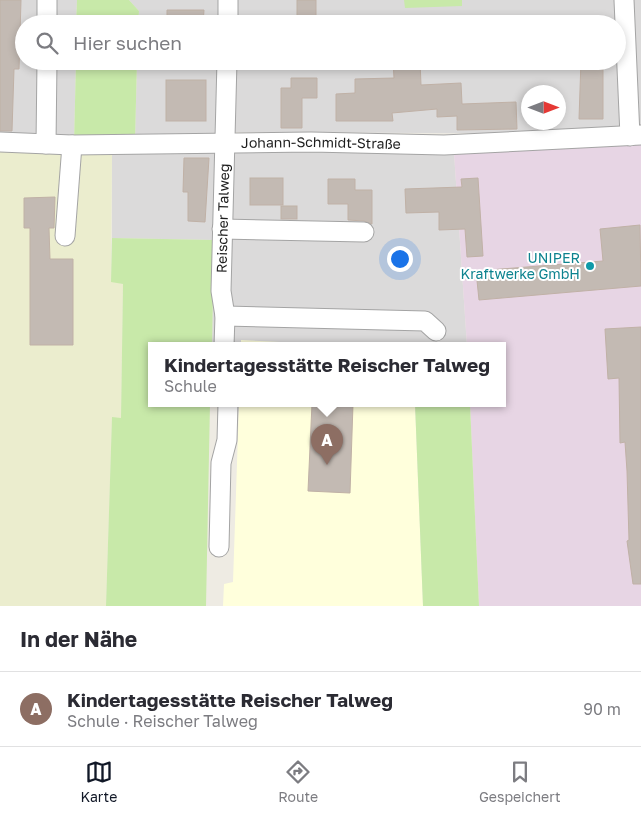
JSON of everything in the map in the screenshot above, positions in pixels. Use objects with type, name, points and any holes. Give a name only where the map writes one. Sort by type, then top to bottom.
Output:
[{"type":"street","points":[[47,0],[47,15]]},
{"type":"street","points":[[228,0],[228,15]]},
{"type":"street","points":[[624,0],[625,15]]},
{"type":"street","points":[[626,25],[635,136]]},
{"type":"street","points":[[46,70],[46,144]]},
{"type":"street","name":"Reischer Talweg","points":[[224,342],[225,316],[220,291],[228,70]]},
{"type":"street","name":"Johann-Schmidt-Straße","points":[[0,142],[72,145],[311,142],[444,145],[635,136]]},
{"type":"street","points":[[65,236],[72,145]]},
{"type":"street","points":[[222,229],[364,232]]},
{"type":"street","points":[[225,316],[425,321],[436,332]]},
{"type":"street","points":[[219,547],[221,462],[228,440],[228,407]]},
{"type":"shaded area","points":[[0,0],[77,0],[76,15],[15,15],[15,70],[76,70],[74,143],[0,136]]},
{"type":"shaded area","points":[[129,0],[223,0],[222,15],[139,15],[139,11]]},
{"type":"shaded area","points":[[234,0],[621,0],[622,15],[233,15]]},
{"type":"shaded area","points":[[626,0],[641,0],[641,132],[633,133]]},
{"type":"shaded area","points":[[137,70],[222,70],[220,142],[135,141]]},
{"type":"shaded area","points":[[233,70],[624,70],[626,134],[231,132]]},
{"type":"shaded area","name":"UNIPER Kraftwerke GmbH","points":[[641,138],[641,606],[479,606],[470,407],[506,407],[506,342],[467,342],[454,153]]},
{"type":"shaded area","points":[[0,148],[112,151],[111,281],[123,284],[121,418],[112,418],[106,606],[0,606]]},
{"type":"shaded area","points":[[112,151],[454,153],[467,342],[212,342],[214,240],[112,238]]},
{"type":"shaded area","points":[[241,340],[282,342],[241,342]]},
{"type":"shaded area","points":[[239,407],[415,407],[423,606],[223,606],[224,584],[233,582]]},
{"type":"green space","points":[[77,0],[129,0],[139,11],[139,15],[76,15]]},
{"type":"green space","points":[[404,0],[462,0],[462,6],[405,8]]},
{"type":"green space","points":[[76,70],[137,70],[135,141],[74,143]]},
{"type":"green space","points":[[112,238],[214,240],[212,342],[148,342],[148,407],[210,407],[206,606],[106,606],[112,417],[121,418],[123,284],[111,282]]},
{"type":"green space","points":[[415,407],[470,407],[479,606],[423,606]]},
{"type":"building","points":[[0,0],[21,0],[21,15],[15,15],[12,131],[0,131]]},
{"type":"building","points":[[297,0],[316,0],[316,15],[297,15]]},
{"type":"building","points":[[167,10],[204,10],[204,15],[167,15]]},
{"type":"building","points":[[394,70],[420,70],[421,85],[461,83],[462,104],[516,102],[517,129],[457,130],[457,116],[437,117],[437,109],[392,113],[393,121],[336,121],[336,94],[355,93],[355,79],[394,78]]},
{"type":"building","points":[[581,70],[603,70],[603,119],[579,119]]},
{"type":"building","points":[[291,78],[317,78],[317,98],[302,98],[302,128],[281,128],[281,88],[291,88]]},
{"type":"building","points":[[166,80],[206,80],[206,121],[166,121]]},
{"type":"building","points":[[184,158],[209,158],[205,222],[188,221],[188,192],[183,192]]},
{"type":"building","points":[[250,178],[283,178],[283,205],[250,205]]},
{"type":"building","points":[[478,178],[483,256],[467,257],[465,229],[439,230],[439,212],[406,213],[405,189],[462,187],[461,179]]},
{"type":"building","points":[[328,179],[355,179],[355,190],[372,190],[372,224],[364,221],[348,220],[348,204],[328,204]]},
{"type":"building","points":[[55,197],[54,228],[49,228],[50,259],[73,259],[73,345],[30,345],[30,228],[24,228],[24,198]]},
{"type":"building","points":[[281,206],[297,206],[297,219],[281,219]]},
{"type":"building","name":"UNIPER Kraftwerke GmbH","points":[[640,225],[641,286],[479,300],[476,271],[603,261],[600,229]]},
{"type":"building","points":[[641,327],[641,584],[633,584],[627,541],[629,540],[625,442],[620,443],[619,378],[608,379],[605,329]]},
{"type":"building","points":[[312,407],[353,407],[350,493],[308,491]]},
{"type":"place","name":"UNIPER Kraftwerke GmbH","points":[[590,266]]},
{"type":"place","name":"Kindertagesstätte Reischer Talweg","points":[[327,465]]}]
